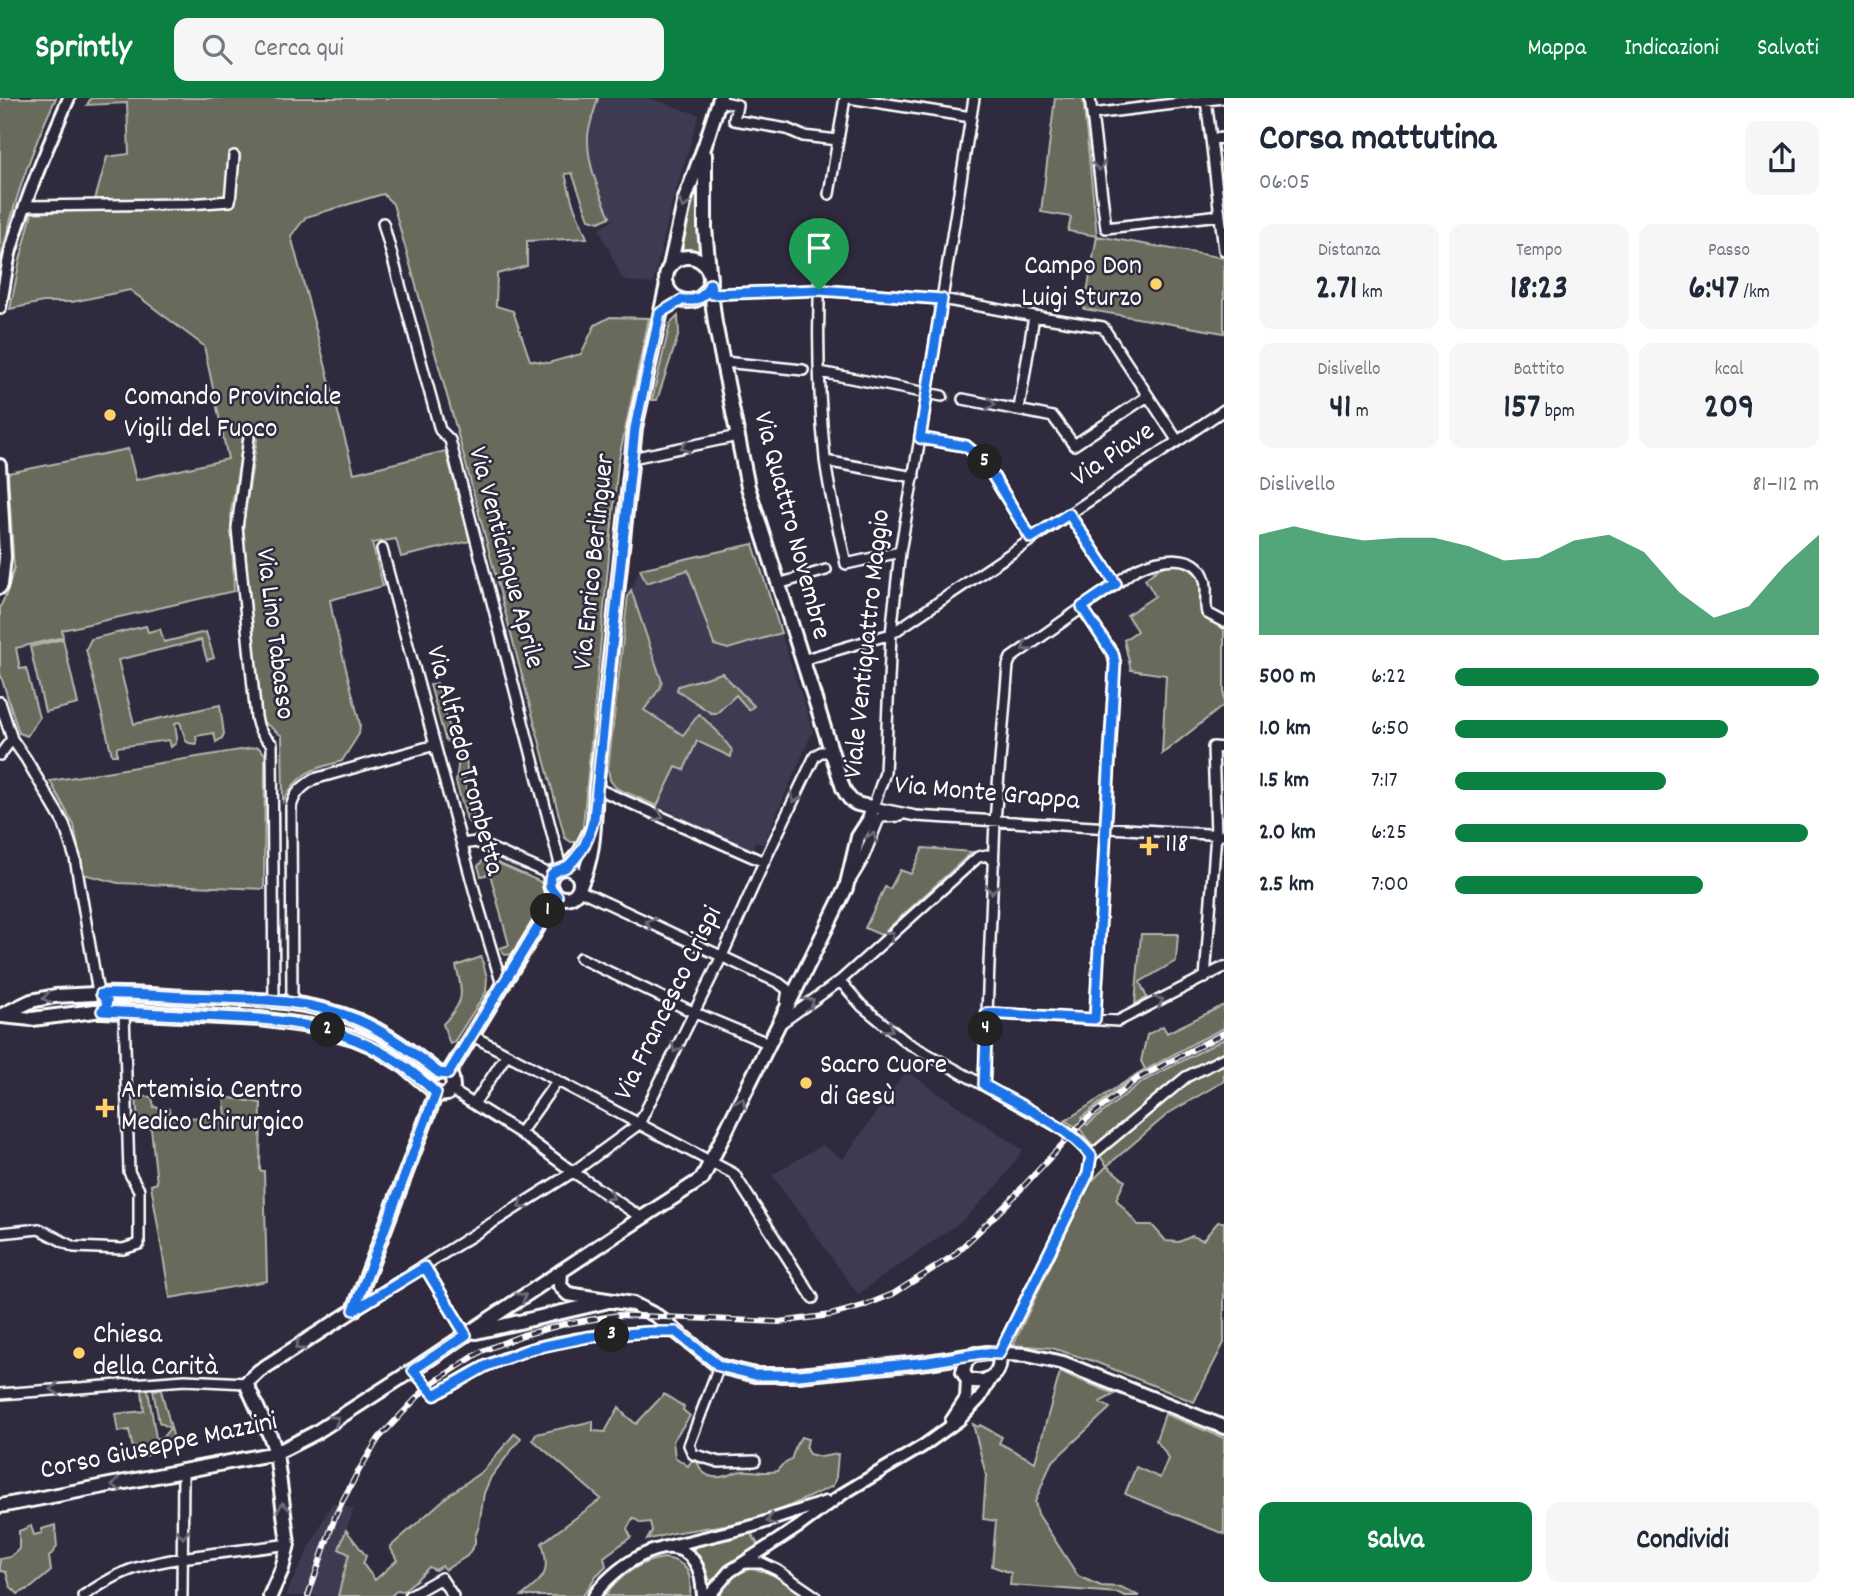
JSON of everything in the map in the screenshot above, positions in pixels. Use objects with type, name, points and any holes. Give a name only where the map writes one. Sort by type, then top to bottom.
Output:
[{"type":"main road","name":"Via Quattro Novembre","points":[[670,266],[684,199],[720,99]]},
{"type":"main road","name":"Via Quattro Novembre","points":[[705,145],[705,228],[715,323],[748,487],[843,788],[849,799],[858,805],[873,807]]},
{"type":"main road","points":[[660,313],[687,300],[701,297],[706,292],[710,283],[704,263],[686,256],[670,266],[667,284],[672,294],[687,300],[707,312],[715,323]]},
{"type":"main road","name":"Via Enrico Berlinguer","points":[[580,887],[588,869],[594,837],[596,788],[635,428],[667,284]]},
{"type":"main road","name":"Viale Ventiquattro Maggio","points":[[710,1163],[846,888],[858,837],[869,820],[873,807]]},
{"type":"main road","name":"Via Enrico Berlinguer","points":[[560,870],[585,845],[594,818]]},
{"type":"main road","points":[[560,870],[577,873],[580,887],[575,895],[569,898],[557,896],[550,887],[560,870]]},
{"type":"main road","points":[[354,1310],[433,1090],[432,1077],[443,1073],[471,1035],[557,896]]},
{"type":"main road","points":[[98,993],[107,1001],[106,1007],[98,1011]]},
{"type":"main road","points":[[98,993],[292,1003],[336,1013],[388,1035],[453,1081],[452,1090],[445,1095],[433,1090],[404,1066],[372,1046],[310,1026],[260,1019],[98,1011],[32,1019],[0,1015],[31,1001],[55,996],[98,993]]},
{"type":"main road","name":"Corso Giuseppe Mazzini","points":[[0,1506],[276,1453],[314,1433],[413,1370],[702,1179],[710,1163]]},
{"type":"main road","points":[[561,1271],[560,1286],[568,1294],[634,1304],[657,1316],[719,1366],[755,1375],[799,1375],[988,1353],[1000,1360],[1027,1355],[1063,1363],[1224,1427]]},
{"type":"main road","name":"Corso Giuseppe Mazzini","points":[[466,1335],[615,1300]]},
{"type":"main road","name":"Via Francesco Crispi","points":[[246,1383],[259,1371],[354,1310]]},
{"type":"main road","points":[[965,1376],[966,1361],[975,1354]]},
{"type":"main road","points":[[928,1362],[947,1363],[978,1382],[991,1379],[1000,1360]]},
{"type":"main road","points":[[246,1383],[276,1453],[288,1544],[282,1569],[270,1596]]},
{"type":"street","points":[[0,309],[11,252],[25,206],[69,98]]},
{"type":"street","points":[[829,194],[847,98],[971,117]]},
{"type":"street","name":"Viale Ventiquattro Maggio","points":[[873,807],[885,773],[891,634],[900,552],[974,98]]},
{"type":"street","points":[[1090,98],[1106,229],[1220,215]]},
{"type":"street","points":[[1092,114],[1223,98]]},
{"type":"street","points":[[720,99],[737,105],[734,120],[787,129],[803,136],[838,140]]},
{"type":"street","points":[[1206,100],[1224,250]]},
{"type":"street","points":[[1211,139],[1224,138]]},
{"type":"street","points":[[25,206],[230,201],[234,156]]},
{"type":"street","name":"Via Venticinque Aprile","points":[[383,223],[440,430],[450,440],[560,870]]},
{"type":"street","points":[[821,250],[820,372],[825,461],[846,564],[900,552]]},
{"type":"street","points":[[710,283],[942,299],[1103,327],[1177,440]]},
{"type":"street","points":[[1019,409],[1034,316]]},
{"type":"street","points":[[724,362],[803,370]]},
{"type":"street","points":[[820,372],[942,396]]},
{"type":"street","points":[[963,399],[1053,417],[1074,445],[1148,396]]},
{"type":"street","name":"Via Piave","points":[[891,634],[1224,410]]},
{"type":"street","points":[[632,458],[738,436]]},
{"type":"street","name":"Via Lino Tabasso","points":[[248,437],[237,528],[256,717],[258,729],[272,744],[274,1001]]},
{"type":"street","points":[[920,438],[966,446],[984,461],[1031,538]]},
{"type":"street","points":[[825,461],[914,477]]},
{"type":"street","points":[[0,465],[5,557],[0,588]]},
{"type":"street","points":[[1069,514],[1116,584]]},
{"type":"street","name":"Via Alfredo Trombetta","points":[[382,549],[502,985]]},
{"type":"street","points":[[984,1085],[995,821],[1007,665],[1011,657],[1138,569],[1176,559],[1194,564],[1200,571],[1206,580],[1207,613],[1224,622]]},
{"type":"street","points":[[778,584],[826,570]]},
{"type":"street","points":[[1082,607],[1113,654],[1115,663],[1095,1019]]},
{"type":"street","name":"Via Quattro Novembre","points":[[802,660],[891,634]]},
{"type":"street","points":[[0,702],[12,740],[64,824],[75,858],[98,993]]},
{"type":"street","name":"Via Quattro Novembre","points":[[815,756],[822,732],[819,714]]},
{"type":"street","points":[[0,755],[12,740]]},
{"type":"street","points":[[292,1003],[291,807],[294,797],[300,788],[314,779],[435,745]]},
{"type":"street","points":[[1205,978],[1220,835],[1213,747],[1224,748]]},
{"type":"street","points":[[815,756],[828,752],[833,758]]},
{"type":"street","name":"Via Francesco Crispi","points":[[354,1310],[573,1172],[639,1124],[722,956],[815,756]]},
{"type":"street","points":[[596,788],[764,862]]},
{"type":"street","name":"Via Monte Grappa","points":[[873,807],[916,816],[1220,835]]},
{"type":"street","points":[[846,888],[862,861],[881,817],[916,816]]},
{"type":"street","points":[[462,844],[476,842],[560,870]]},
{"type":"street","points":[[780,1024],[839,981],[978,857],[987,855],[993,862]]},
{"type":"street","points":[[580,887],[779,983],[789,994],[780,1024]]},
{"type":"street","points":[[580,958],[693,1012],[770,1044]]},
{"type":"street","points":[[987,1013],[1118,1021],[1224,967]]},
{"type":"street","points":[[839,981],[862,1006],[906,1042],[1062,1129],[1080,1142],[1091,1156]]},
{"type":"street","points":[[0,1233],[39,1229],[74,1247],[123,1249],[139,1244],[139,1190],[129,1172],[124,1012]]},
{"type":"street","points":[[471,1035],[734,1174],[813,1297]]},
{"type":"street","points":[[474,1104],[507,1054]]},
{"type":"street","points":[[1000,1360],[1088,1174],[1091,1156],[1186,1077],[1224,1058]]},
{"type":"street","points":[[520,1133],[557,1081]]},
{"type":"street","points":[[452,1090],[642,1217]]},
{"type":"street","points":[[425,1267],[466,1335]]},
{"type":"street","points":[[413,1370],[435,1395],[486,1366],[530,1349],[588,1337],[676,1332]]},
{"type":"street","points":[[719,1366],[690,1445],[693,1454],[719,1462],[755,1461]]},
{"type":"street","points":[[940,1433],[956,1416],[966,1398],[965,1376]]},
{"type":"street","points":[[709,1596],[729,1572],[836,1499],[923,1446],[966,1414],[991,1379]]},
{"type":"street","points":[[0,1394],[185,1380],[246,1383]]},
{"type":"street","points":[[182,1596],[183,1472]]},
{"type":"street","points":[[594,1596],[613,1574],[643,1554],[753,1527],[836,1499]]},
{"type":"street","points":[[83,1596],[136,1568],[288,1544]]},
{"type":"street","points":[[662,1548],[682,1550],[693,1559],[700,1574],[703,1596]]},
{"type":"street","points":[[743,1563],[762,1563],[815,1596]]},
{"type":"street","points":[[409,1596],[441,1578],[453,1596]]},
{"type":"shaded area","points":[[598,98],[649,98],[699,115],[672,203],[653,284],[622,278],[599,229],[612,221],[594,180],[589,152],[588,134]]},
{"type":"shaded area","points":[[640,569],[646,583],[688,569],[714,645],[728,649],[781,633],[813,731],[763,845],[755,842],[752,850],[657,806],[676,766],[684,769],[697,741],[730,757],[732,750],[717,731],[699,715],[684,735],[643,709],[662,682],[631,590]]},
{"type":"shaded area","points":[[1224,1028],[1224,1039],[1140,1083],[1086,1126],[1080,1118],[1135,1076]]},
{"type":"shaded area","points":[[906,1071],[1023,1150],[998,1185],[962,1221],[858,1294],[772,1175],[822,1145],[843,1159]]},
{"type":"shaded area","points":[[332,1503],[354,1509],[339,1549],[349,1554],[338,1596],[285,1596]]},
{"type":"green space","points":[[0,98],[56,98],[23,179],[0,264]]},
{"type":"green space","points":[[91,98],[598,98],[589,131],[589,157],[594,178],[610,217],[599,222],[589,219],[572,173],[565,174],[573,204],[587,238],[527,241],[527,266],[497,274],[496,306],[513,311],[530,360],[548,363],[581,354],[595,325],[610,317],[649,318],[618,463],[582,836],[578,842],[565,838],[459,438],[393,204],[383,194],[306,217],[291,236],[354,473],[446,451],[470,541],[401,557],[396,539],[372,543],[383,586],[330,600],[360,724],[359,734],[342,761],[307,773],[283,801],[282,736],[261,720],[243,525],[257,439],[244,436],[231,511],[234,591],[62,630],[63,637],[16,648],[20,669],[26,668],[39,718],[27,736],[19,733],[0,673],[0,607],[14,568],[8,473],[128,449],[136,480],[228,459],[204,346],[130,290],[72,302],[43,302],[10,309],[32,213],[93,207],[107,157],[129,154],[127,103],[87,105]]},
{"type":"green space","points":[[1055,98],[1083,98],[1097,236],[1068,231],[1071,217],[1041,212]]},
{"type":"green space","points":[[701,169],[701,254],[690,251],[677,254]]},
{"type":"green space","name":"Campo Don Luigi Sturzo","points":[[1097,236],[1224,258],[1224,333],[1084,309]]},
{"type":"green space","points":[[678,316],[679,333],[657,400],[652,400],[670,324]]},
{"type":"green space","points":[[753,544],[781,633],[728,649],[714,645],[688,570],[646,583],[640,569]]},
{"type":"green space","points":[[1170,564],[1189,569],[1195,574],[1201,587],[1202,614],[1224,625],[1224,705],[1162,754],[1166,675],[1131,670],[1124,640],[1137,631],[1127,615],[1155,596],[1145,579]]},
{"type":"green space","points":[[631,590],[662,682],[644,710],[683,735],[699,714],[732,750],[731,757],[697,741],[684,770],[676,767],[657,806],[616,788],[610,780],[608,769],[628,596]]},
{"type":"green space","points":[[146,626],[148,632],[160,629],[164,642],[206,632],[214,658],[207,660],[201,640],[118,660],[134,724],[220,705],[224,734],[216,742],[214,733],[196,736],[197,744],[189,743],[180,722],[175,723],[177,738],[171,747],[169,740],[117,747],[117,755],[112,755],[86,649],[91,639]]},
{"type":"green space","points":[[63,639],[78,704],[45,712],[30,647]]},
{"type":"green space","points":[[722,673],[754,706],[749,710],[736,695],[717,713],[711,713],[677,690],[678,686]]},
{"type":"green space","points":[[437,683],[452,736],[466,754],[458,756],[453,746],[445,739],[430,685]]},
{"type":"green space","points":[[258,747],[265,754],[264,889],[118,883],[83,874],[74,825],[50,781]]},
{"type":"green space","points":[[466,756],[464,780],[478,832],[467,820],[456,782],[459,758]]},
{"type":"green space","points":[[923,848],[972,852],[881,935],[865,928],[885,887],[890,889],[900,870],[911,874]]},
{"type":"green space","points":[[484,859],[539,881],[546,891],[546,902],[512,954],[505,955],[500,948],[509,945],[490,874],[481,876],[478,866]]},
{"type":"green space","points":[[1141,934],[1178,934],[1176,961],[1140,982],[1147,998],[1135,1004]]},
{"type":"green space","points":[[481,957],[487,977],[486,992],[454,1042],[450,1044],[443,1024],[455,1010],[460,998],[456,966]]},
{"type":"green space","points":[[1224,1005],[1224,1028],[1135,1076],[1081,1118],[1087,1125],[1140,1083],[1224,1039],[1224,1081],[1169,1113],[1107,1166],[1080,1129],[1065,1121],[1145,1069],[1141,1061],[1147,1035],[1163,1026],[1167,1033]]},
{"type":"green space","points":[[136,1096],[152,1097],[154,1107],[169,1109],[170,1118],[226,1117],[224,1097],[261,1103],[260,1171],[264,1171],[267,1281],[170,1298],[151,1185],[157,1183],[151,1129],[138,1124]]},
{"type":"green space","points":[[1107,1166],[1125,1181],[1116,1199],[1138,1225],[1152,1225],[1166,1241],[1179,1242],[1192,1236],[1203,1240],[1218,1222],[1224,1222],[1224,1343],[1194,1402],[1093,1361],[1052,1348],[1013,1345],[1089,1184]]},
{"type":"green space","points":[[1060,1372],[1115,1394],[1100,1402],[1110,1408],[1051,1463],[1035,1502],[1038,1514],[1078,1576],[1101,1586],[1121,1587],[1139,1596],[1010,1585],[1011,1573],[992,1566],[996,1521],[983,1519],[986,1475],[973,1424],[1002,1437],[999,1443],[1035,1462]]},
{"type":"green space","points":[[142,1390],[148,1390],[156,1438],[162,1438],[170,1428],[159,1422],[153,1390],[161,1390],[174,1439],[146,1446],[148,1455],[135,1459],[129,1430],[118,1432],[115,1414],[144,1411]]},
{"type":"green space","points":[[664,1394],[684,1407],[683,1410],[690,1416],[673,1441],[675,1457],[688,1466],[692,1460],[698,1463],[705,1474],[717,1477],[740,1471],[777,1471],[791,1460],[801,1437],[808,1439],[806,1449],[809,1454],[821,1457],[838,1454],[833,1486],[760,1517],[647,1540],[652,1531],[650,1522],[641,1523],[633,1518],[627,1529],[631,1537],[604,1557],[606,1566],[583,1596],[522,1596],[544,1574],[546,1561],[542,1543],[601,1499],[533,1440],[536,1434],[593,1421],[593,1431],[605,1432],[619,1407],[636,1424]]},
{"type":"green space","points":[[1165,1414],[1224,1438],[1224,1534],[1125,1494],[1136,1467],[1160,1478],[1168,1459],[1156,1440]]},
{"type":"green space","points":[[515,1433],[521,1438],[491,1477],[484,1493],[475,1544],[467,1556],[445,1570],[442,1566],[435,1570],[429,1567],[403,1591],[397,1590],[391,1596],[338,1596],[349,1554],[339,1549],[346,1530],[366,1556],[363,1564],[375,1580],[397,1560],[390,1547],[450,1494],[484,1470]]},
{"type":"green space","points":[[55,1525],[57,1547],[49,1557],[51,1571],[32,1587],[18,1594],[10,1586],[6,1572],[0,1571],[0,1559],[10,1557],[19,1549],[19,1531],[31,1526],[34,1535]]},
{"type":"green space","points":[[751,1533],[759,1546],[726,1565],[711,1581],[694,1549],[696,1546]]},
{"type":"green space","points":[[664,1558],[678,1562],[687,1570],[690,1596],[605,1596],[631,1571],[647,1562]]},
{"type":"green space","points":[[751,1569],[773,1575],[806,1596],[720,1596],[732,1578]]},
{"type":"tunnel","points":[[942,396],[963,399]]},
{"type":"railway","points":[[308,1596],[335,1517],[379,1438],[428,1386],[482,1351],[523,1335],[565,1324],[618,1315],[779,1322],[831,1315],[893,1294],[953,1256],[1006,1205],[1083,1122],[1137,1079],[1224,1033]]},
{"type":"place","name":"Campo Don Luigi Sturzo","points":[[1156,284]]},
{"type":"place","name":"Comando Provinciale Vigili del Fuoco","points":[[110,415]]},
{"type":"place","name":"118","points":[[1149,846]]},
{"type":"place","name":"Sacro Cuore di Gesù","points":[[806,1083]]},
{"type":"place","name":"Artemisia Centro Medico Chirurgico","points":[[105,1108]]},
{"type":"place","name":"Chiesa della Carità","points":[[79,1353]]},
{"type":"route","points":[[710,284],[712,294],[819,290],[942,299],[920,438],[966,446],[984,461],[1031,538],[1069,514],[1116,584],[1082,607],[1113,654],[1115,663],[1095,1019],[987,1013],[984,1085],[1080,1142],[1091,1156],[1088,1174],[999,1354],[982,1353],[928,1362],[799,1375],[755,1375],[719,1366],[676,1332],[649,1332],[588,1337],[530,1349],[486,1366],[435,1395],[413,1370],[466,1335],[425,1267],[354,1310],[436,1093],[404,1066],[372,1046],[332,1031],[284,1021],[102,1011],[107,1001],[101,994],[260,1000],[312,1007],[370,1026],[388,1035],[439,1073],[448,1074],[557,896],[550,887],[552,875],[555,870],[567,867],[589,836],[594,818],[635,428],[660,313],[682,300],[701,297],[710,284]]}]
